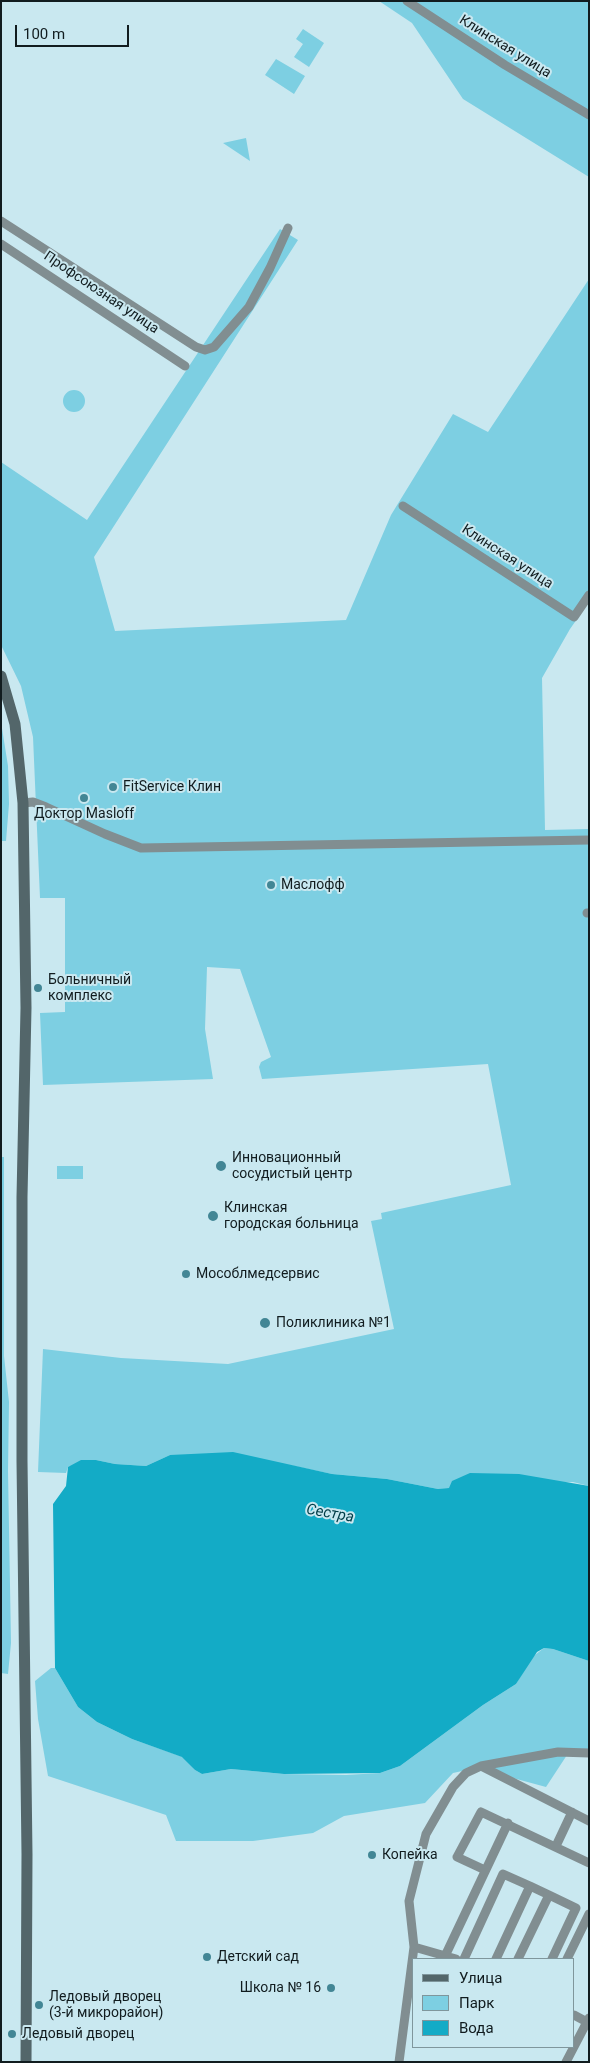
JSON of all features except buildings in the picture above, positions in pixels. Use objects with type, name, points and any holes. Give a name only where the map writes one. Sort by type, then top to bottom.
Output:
[{"type":"street","name":"Клинская улица","points":[[407,1],[505,65],[589,115]]},
{"type":"street","points":[[1,221],[196,347],[205,350],[214,347],[249,307],[270,268],[288,228]]},
{"type":"street","name":"Профсоюзная улица","points":[[1,244],[185,366]]},
{"type":"street","name":"Клинская улица","points":[[403,506],[574,617],[589,595]]},
{"type":"street","points":[[1,676],[15,724],[23,803],[26,1008],[22,1272],[26,2062]]},
{"type":"street","points":[[23,803],[33,802],[141,848],[589,840]]},
{"type":"street","points":[[413,1958],[414,1947],[409,1901],[426,1834],[453,1787],[466,1773],[481,1766],[510,1759],[558,1752],[589,1753]]},
{"type":"street","points":[[481,1766],[589,1821]]},
{"type":"street","points":[[485,1870],[457,1857],[482,1812],[508,1822],[589,1863]]},
{"type":"street","points":[[556,1846],[572,1812]]},
{"type":"street","points":[[446,1954],[508,1822]]},
{"type":"street","points":[[464,1958],[503,1874],[576,1908],[552,1958]]},
{"type":"street","points":[[496,1958],[530,1886]]},
{"type":"street","points":[[518,1958],[549,1895]]},
{"type":"street","points":[[567,1958],[589,1914]]},
{"type":"street","points":[[414,1947],[446,1954],[454,1958]]},
{"type":"street","points":[[399,2062],[412,1962]]},
{"type":"street","points":[[575,2015],[588,2020],[575,2045]]},
{"type":"street","points":[[566,2062],[573,2048]]},
{"type":"green space","points":[[379,1],[589,1],[589,177],[463,99],[412,23]]},
{"type":"green space","points":[[303,29],[324,43],[309,67],[294,57],[303,44],[296,39]]},
{"type":"green space","points":[[276,59],[305,76],[294,94],[265,75]]},
{"type":"green space","points":[[246,138],[250,161],[223,143]]},
{"type":"green space","points":[[280,229],[298,240],[94,557],[115,631],[346,620],[391,515],[453,414],[488,432],[589,279],[589,602],[570,629],[542,678],[545,830],[589,829],[589,1486],[573,1482],[438,1489],[387,1479],[332,1474],[289,1465],[170,1455],[146,1466],[115,1464],[96,1460],[68,1467],[66,1473],[38,1472],[43,1349],[121,1358],[228,1364],[394,1329],[371,1221],[382,1219],[381,1213],[511,1185],[488,1064],[262,1079],[259,1067],[261,1062],[271,1057],[240,969],[207,967],[205,1029],[213,1079],[43,1085],[40,1013],[65,1012],[65,898],[40,898],[33,737],[21,686],[1,645],[1,462],[87,520]]},
{"type":"green space","points":[[70,390],[78,390],[85,397],[85,405],[78,412],[70,412],[63,405],[63,397]]},
{"type":"green space","points":[[1,722],[8,766],[9,804],[6,841],[1,841]]},
{"type":"green space","points":[[1,1157],[4,1157],[4,1356],[9,1402],[8,1471],[11,1643],[8,1674],[1,1673]]},
{"type":"green space","points":[[57,1166],[83,1166],[83,1179],[57,1179]]},
{"type":"green space","points":[[544,1648],[553,1649],[589,1661],[589,1756],[567,1755],[546,1787],[476,1768],[453,1773],[425,1803],[344,1816],[313,1833],[253,1841],[176,1841],[166,1815],[48,1776],[38,1719],[35,1681],[51,1668],[55,1668],[78,1707],[97,1722],[132,1739],[183,1757],[195,1770],[202,1774],[231,1769],[284,1774],[346,1775],[380,1773],[400,1766],[483,1705],[516,1684],[531,1658]]},
{"type":"water","name":"Сестра","points":[[233,1452],[332,1474],[387,1479],[438,1489],[449,1488],[452,1481],[470,1473],[519,1474],[589,1486],[589,1661],[553,1649],[544,1648],[537,1652],[516,1684],[483,1705],[400,1766],[380,1773],[284,1774],[231,1769],[202,1774],[182,1757],[132,1739],[97,1722],[78,1707],[55,1668],[53,1504],[66,1486],[68,1467],[81,1460],[146,1466],[170,1455]]},
{"type":"place","name":"FitService Клин","points":[[113,787]]},
{"type":"place","name":"Доктор Masloff","points":[[84,798]]},
{"type":"place","name":"Маслофф","points":[[271,885]]},
{"type":"place","name":"Больничный комплекс","points":[[38,988]]},
{"type":"place","name":"Инновационный сосудистый центр","points":[[221,1166]]},
{"type":"place","name":"Клинская городская больница","points":[[213,1216]]},
{"type":"place","name":"Мособлмедсервис","points":[[186,1274]]},
{"type":"place","name":"Поликлиника №1","points":[[265,1323]]},
{"type":"place","name":"Копейка","points":[[372,1855]]},
{"type":"place","name":"Детский сад","points":[[207,1957]]},
{"type":"place","name":"Школа № 16","points":[[331,1988]]},
{"type":"place","name":"Ледовый дворец (3-й микрорайон)","points":[[39,2005]]},
{"type":"place","name":"Ледовый дворец","points":[[12,2034]]}]
